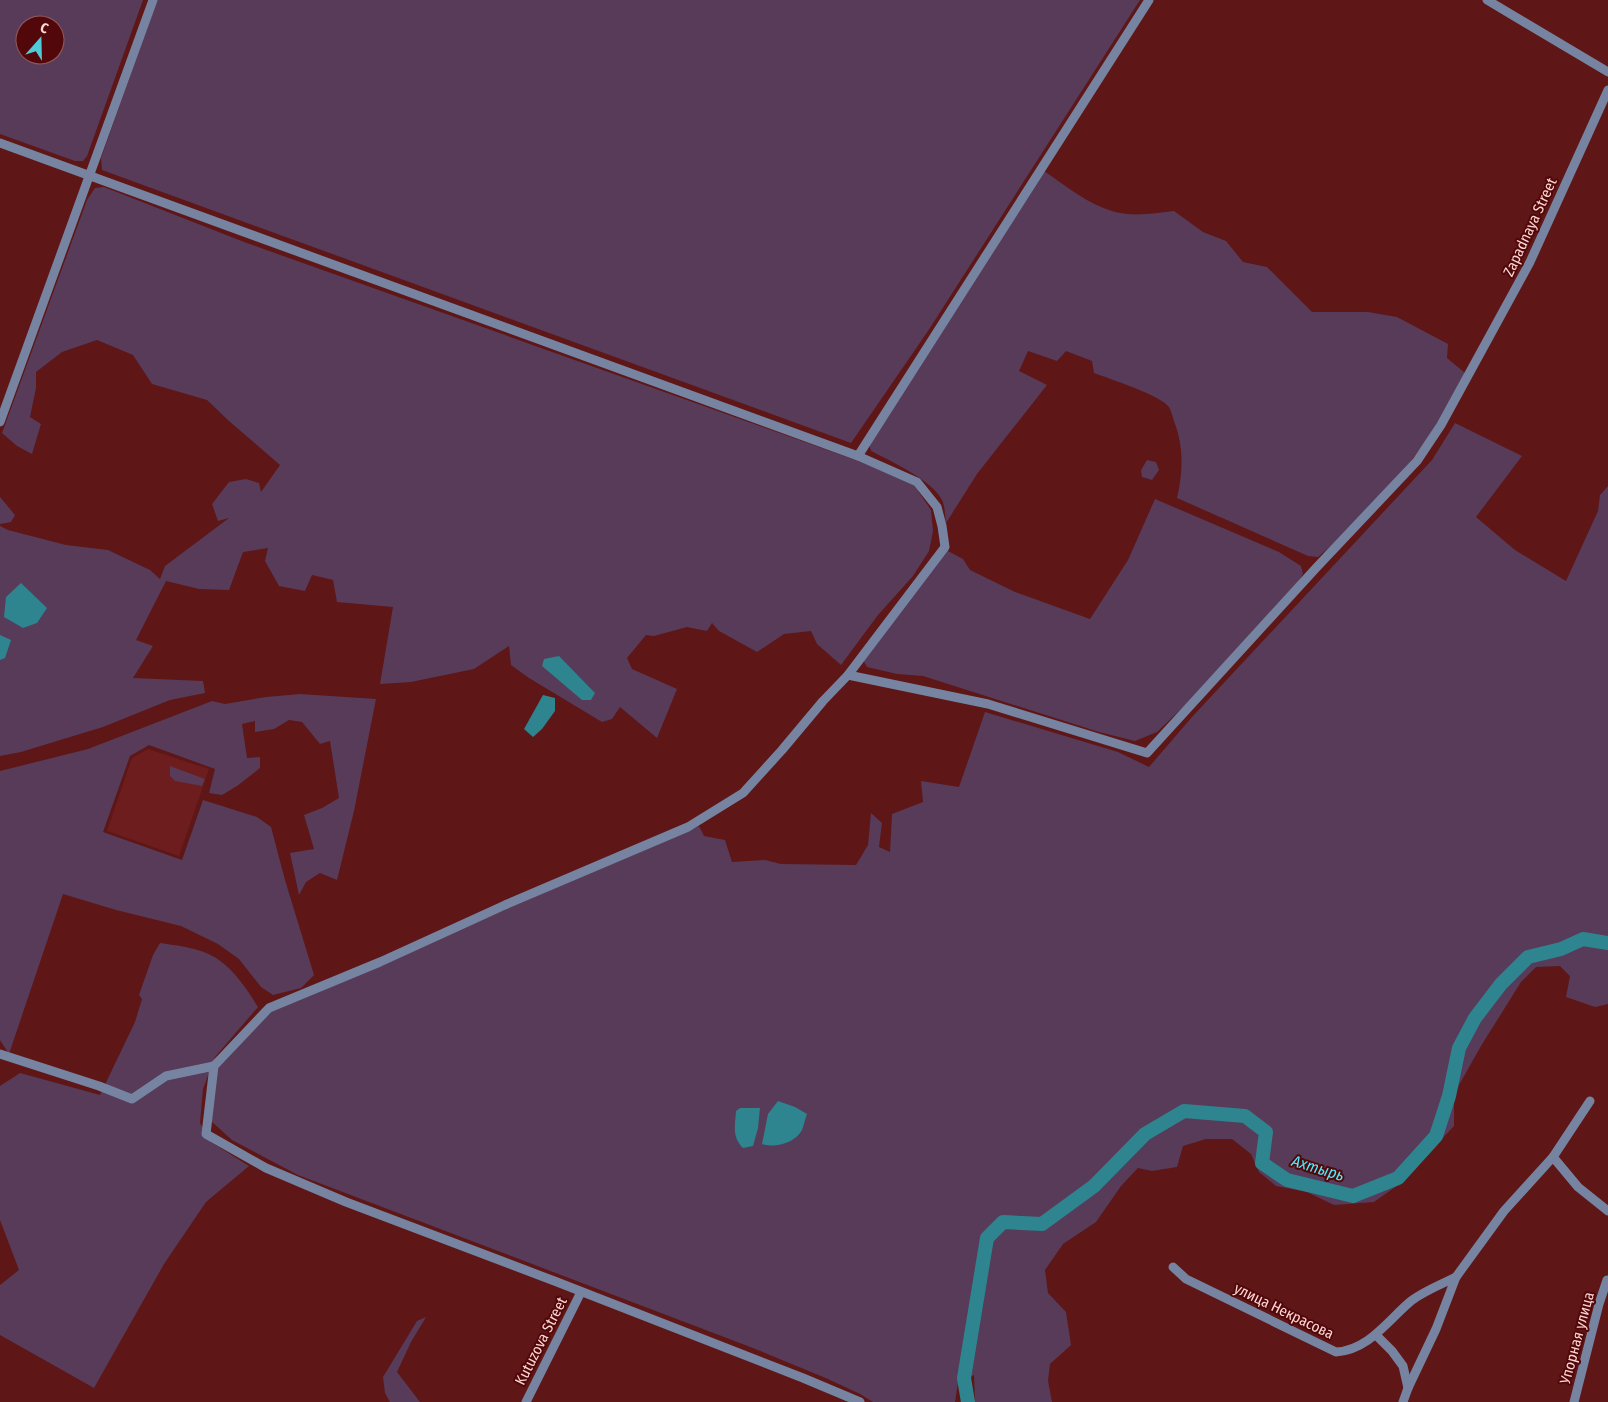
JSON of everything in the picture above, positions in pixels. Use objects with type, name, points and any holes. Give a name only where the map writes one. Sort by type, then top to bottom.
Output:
[{"type":"street","points":[[0,422],[153,0]]},
{"type":"street","points":[[858,456],[1149,0]]},
{"type":"street","points":[[1488,0],[1608,72]]},
{"type":"street","name":"Zapadnaya Street","points":[[848,675],[988,704],[1147,753],[1316,568],[1417,461],[1441,425],[1530,262],[1608,90]]},
{"type":"street","points":[[0,143],[858,456],[917,482],[937,507],[942,526],[944,547],[848,675],[743,793],[688,828],[504,905],[380,962],[269,1008],[214,1066],[166,1076],[132,1099],[99,1086],[0,1054]]},
{"type":"street","points":[[214,1066],[206,1134],[266,1168],[346,1202],[803,1378],[860,1402]]},
{"type":"street","name":"улица Некрасова","points":[[1403,1402],[1436,1329],[1456,1277],[1504,1211],[1554,1158],[1590,1101]]},
{"type":"street","points":[[1554,1158],[1578,1187],[1608,1212]]},
{"type":"street","name":"улица Некрасова","points":[[1173,1267],[1186,1278],[1336,1352],[1348,1351],[1376,1334],[1412,1300],[1456,1277]]},
{"type":"street","name":"Упорная улица","points":[[1574,1402],[1607,1280]]},
{"type":"street","name":"Kutuzova Street","points":[[526,1402],[581,1292]]},
{"type":"street","points":[[1376,1334],[1403,1366],[1408,1388]]},
{"type":"shaded area","points":[[0,0],[143,0],[87,156],[83,161],[75,161],[0,134]]},
{"type":"shaded area","points":[[157,0],[1140,0],[928,331],[851,443],[102,170],[101,158]]},
{"type":"shaded area","points":[[1044,171],[1069,189],[1105,209],[1137,214],[1174,211],[1203,232],[1226,241],[1243,262],[1267,267],[1312,312],[1368,312],[1397,317],[1448,344],[1447,358],[1465,373],[1437,426],[1410,462],[1333,544],[1318,557],[1308,556],[1177,498],[1181,469],[1181,450],[1180,440],[1169,407],[1156,397],[1094,373],[1092,361],[1066,351],[1057,361],[1028,351],[1019,371],[1047,385],[977,474],[946,523],[942,500],[930,486],[910,472],[871,451],[869,444]]},
{"type":"shaded area","points":[[104,187],[244,242],[861,462],[914,485],[931,510],[933,531],[929,551],[913,576],[878,615],[841,665],[817,644],[811,631],[784,634],[757,652],[719,631],[712,623],[707,631],[687,627],[654,636],[646,635],[627,658],[632,669],[677,689],[657,738],[620,707],[612,719],[602,722],[529,678],[511,665],[509,646],[474,669],[411,682],[380,684],[393,607],[337,602],[333,580],[312,575],[305,591],[279,586],[265,561],[268,548],[243,552],[229,590],[199,589],[166,581],[136,640],[153,646],[133,678],[203,681],[205,693],[170,700],[103,727],[21,752],[0,756],[0,526],[8,530],[66,545],[108,550],[150,570],[160,579],[165,566],[229,518],[218,521],[212,504],[229,482],[246,479],[259,483],[261,492],[280,465],[207,400],[152,384],[133,355],[97,340],[62,352],[36,372],[36,388],[30,417],[41,424],[32,454],[17,446],[2,433],[87,200],[95,188]]},
{"type":"shaded area","points":[[1455,423],[1522,456],[1476,517],[1515,550],[1566,581],[1598,511],[1600,495],[1608,486],[1608,1004],[1595,1007],[1566,997],[1570,976],[1560,966],[1536,967],[1521,982],[1454,1094],[1454,1126],[1401,1183],[1374,1202],[1334,1205],[1307,1192],[1276,1186],[1259,1172],[1251,1154],[1232,1139],[1206,1139],[1183,1146],[1177,1167],[1152,1171],[1138,1168],[1121,1186],[1096,1222],[1063,1244],[1045,1270],[1048,1293],[1066,1312],[1071,1345],[1050,1364],[1048,1381],[1052,1402],[975,1402],[974,1375],[958,1383],[955,1402],[873,1402],[828,1379],[753,1348],[298,1175],[232,1140],[211,1121],[217,1068],[271,1011],[699,826],[704,836],[725,840],[732,862],[765,860],[781,864],[856,865],[868,845],[871,813],[882,823],[879,847],[890,852],[892,814],[923,802],[921,781],[959,787],[985,712],[1118,752],[1149,767],[1192,717],[1432,460]]},
{"type":"shaded area","points":[[1147,460],[1156,462],[1159,470],[1152,480],[1142,477],[1141,470]]},
{"type":"shaded area","points":[[0,497],[15,515],[11,522],[0,524]]},
{"type":"shaded area","points":[[1155,499],[1279,552],[1301,566],[1303,574],[1293,590],[1197,694],[1157,732],[1135,741],[1099,732],[923,676],[897,674],[867,667],[863,660],[946,550],[963,559],[970,570],[1015,592],[1090,619],[1128,560]]},
{"type":"shaded area","points":[[300,694],[376,699],[354,811],[337,880],[320,873],[306,882],[299,895],[290,853],[314,849],[304,815],[322,808],[339,798],[330,741],[320,744],[302,722],[289,720],[274,729],[255,732],[255,721],[242,724],[247,758],[260,757],[260,768],[222,795],[209,793],[215,769],[149,745],[130,756],[103,832],[182,860],[203,800],[257,817],[271,827],[314,975],[301,988],[273,995],[261,987],[239,959],[218,944],[181,926],[116,910],[63,894],[9,1054],[0,1040],[0,771],[88,749],[212,701],[225,704],[266,697]]},
{"type":"shaded area","points":[[148,749],[209,769],[179,856],[107,831],[132,758]]},
{"type":"shaded area","points":[[170,766],[205,779],[202,786],[175,781],[170,776]]},
{"type":"shaded area","points":[[160,943],[198,950],[213,956],[236,976],[258,1007],[215,1057],[203,1089],[200,1123],[211,1142],[249,1166],[206,1202],[164,1264],[94,1388],[0,1335],[0,1285],[19,1270],[0,1220],[0,1086],[20,1073],[100,1095],[135,1022],[142,999],[139,995],[153,955]]},
{"type":"shaded area","points":[[426,1317],[411,1342],[397,1372],[420,1402],[390,1402],[385,1393],[383,1377],[417,1321]]},
{"type":"water","points":[[21,583],[47,608],[37,623],[23,628],[4,617],[6,597]]},
{"type":"water","points":[[0,635],[11,640],[5,658],[0,660]]},
{"type":"water","points":[[559,656],[595,693],[591,700],[582,700],[542,666],[544,659]]},
{"type":"water","points":[[543,695],[555,698],[555,711],[542,729],[533,737],[524,729]]},
{"type":"water","points":[[778,1101],[807,1114],[802,1130],[794,1139],[784,1144],[762,1144],[768,1114]]},
{"type":"water","points":[[740,1108],[760,1108],[758,1128],[753,1146],[743,1148],[737,1140],[735,1131],[736,1111]]},
{"type":"waterway","name":"Ахтырь","points":[[968,1402],[964,1378],[987,1238],[1003,1222],[1042,1224],[1094,1186],[1145,1134],[1184,1111],[1245,1116],[1266,1132],[1262,1163],[1287,1180],[1353,1196],[1398,1178],[1436,1136],[1449,1096],[1459,1048],[1475,1018],[1501,984],[1528,957],[1561,949],[1583,939],[1608,943]]}]
